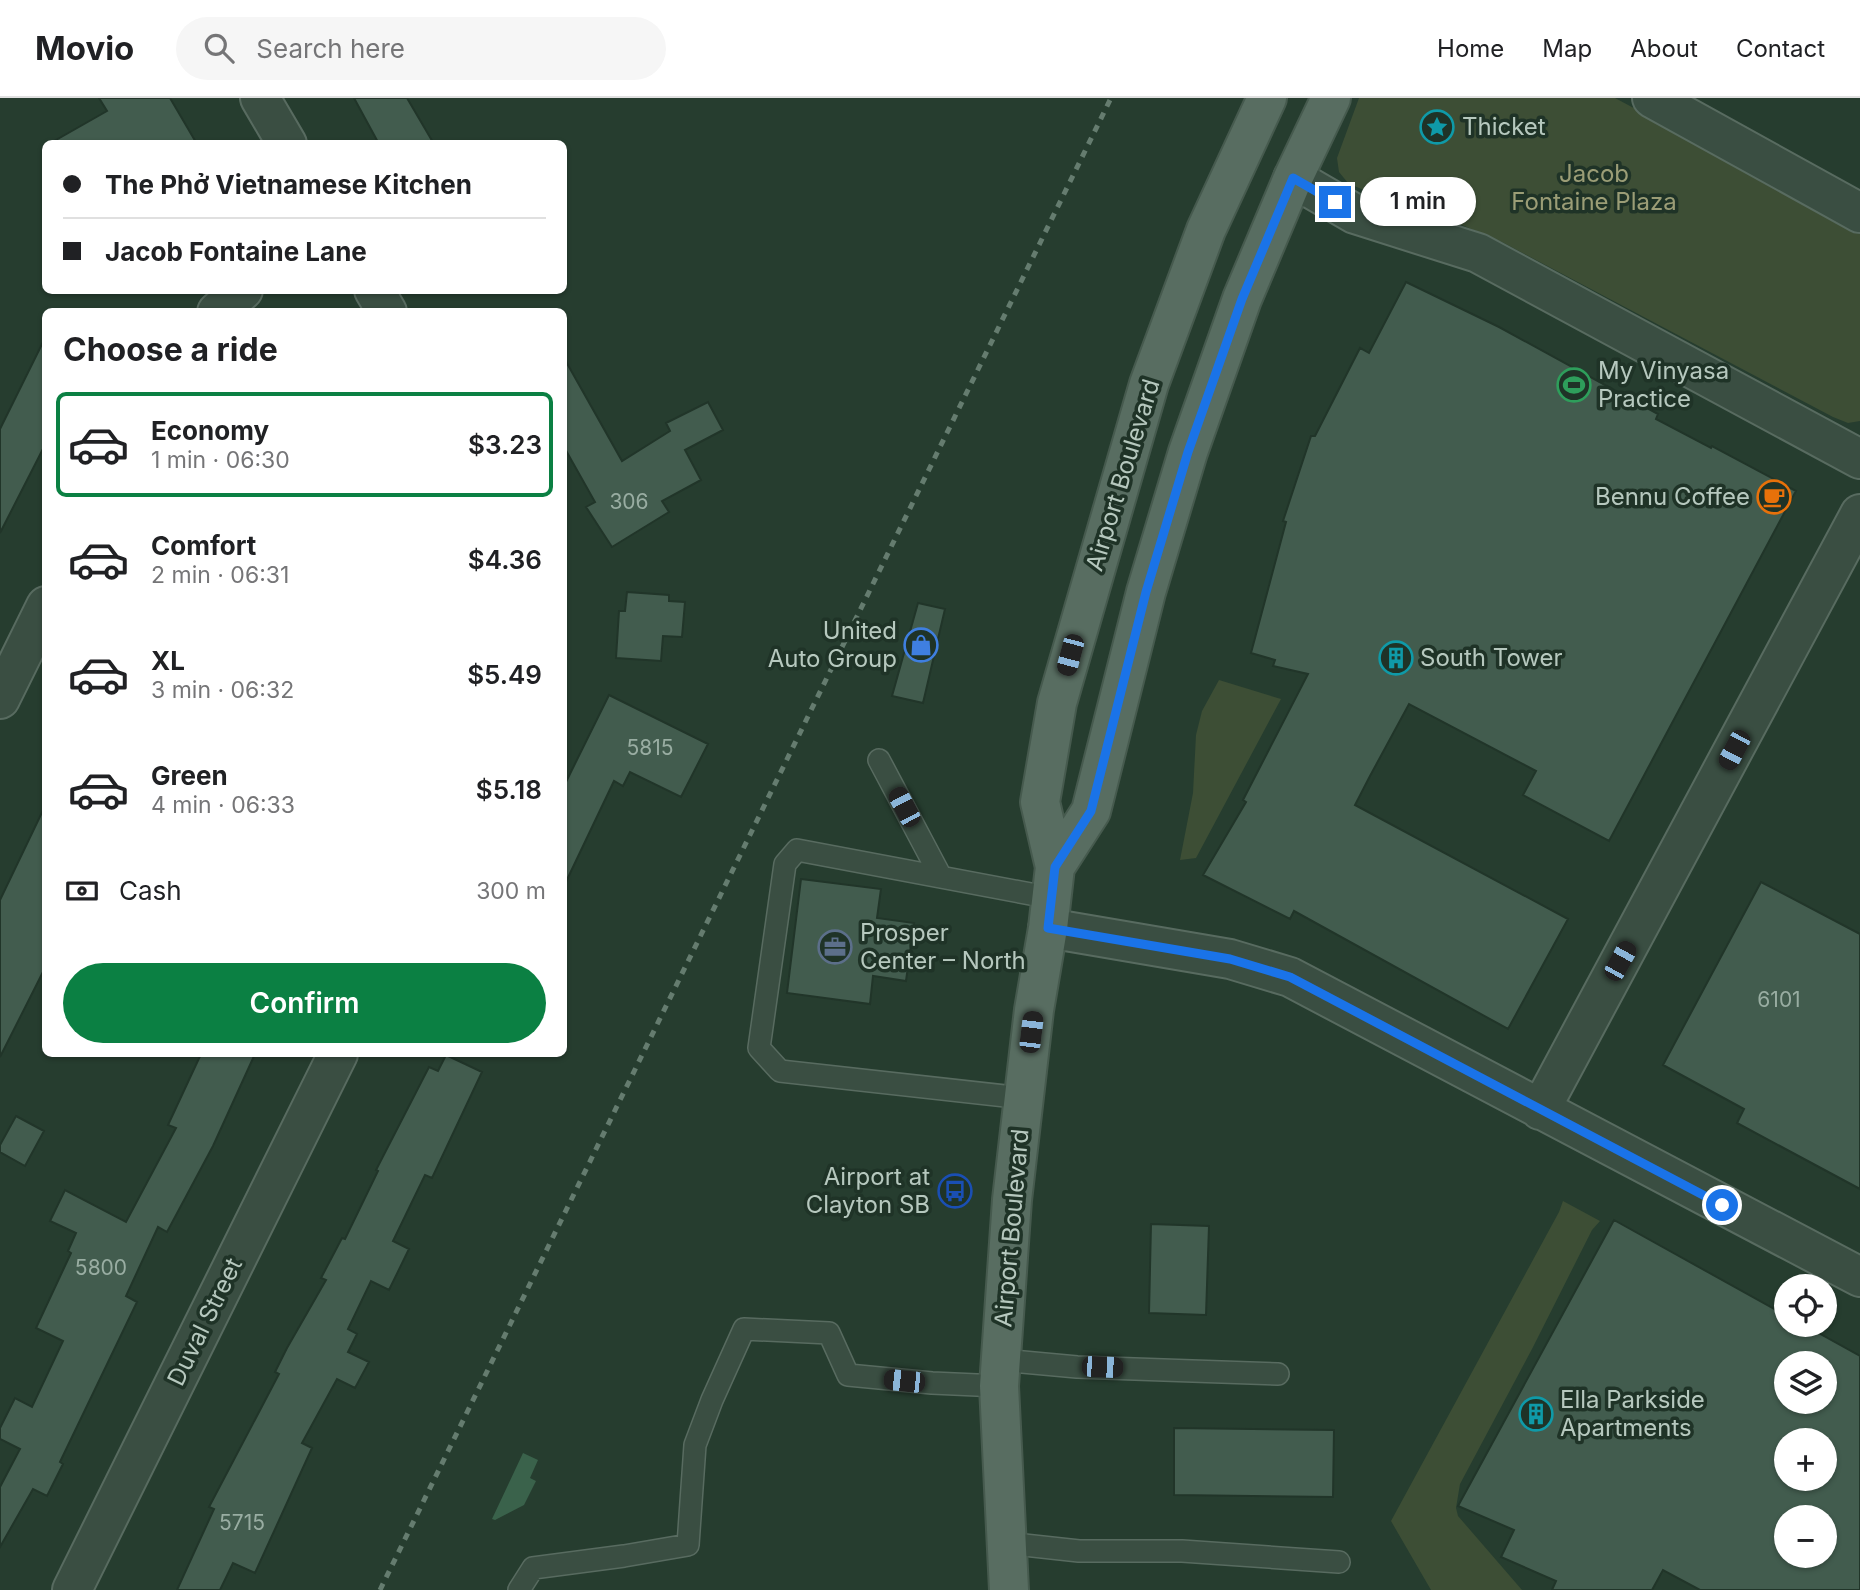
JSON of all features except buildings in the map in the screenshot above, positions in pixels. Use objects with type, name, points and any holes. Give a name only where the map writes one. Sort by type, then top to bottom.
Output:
[{"type":"main road","name":"Airport Boulevard","points":[[1052,898],[1040,802],[1061,690],[1149,384],[1206,230],[1267,98]]},
{"type":"main road","points":[[1283,98],[1286,112],[1277,131],[1277,156],[1279,168],[1293,178]]},
{"type":"main road","name":"Airport Boulevard","points":[[1009,1590],[1000,1373],[1012,1200],[1023,1098],[1052,898],[1091,811],[1146,592],[1188,452],[1242,299],[1293,178],[1331,98]]},
{"type":"street","points":[[260,98],[285,140]]},
{"type":"street","points":[[1653,98],[1860,213]]},
{"type":"street","points":[[1293,178],[1355,214],[1478,253],[1860,459]]},
{"type":"street","points":[[222,308],[238,294]]},
{"type":"street","points":[[1540,1110],[1860,514]]},
{"type":"street","points":[[0,699],[42,614]]},
{"type":"street","points":[[1052,898],[1290,977],[1860,1277]]},
{"type":"street","name":"Duval Street","points":[[72,1590],[337,1057]]},
{"type":"lane","points":[[878,760],[941,877]]},
{"type":"lane","points":[[1023,1098],[780,1071],[759,1048],[785,864],[797,850],[1052,898]]},
{"type":"lane","points":[[519,1590],[533,1568],[688,1545],[695,1445],[744,1329],[830,1333],[848,1375],[932,1383],[1000,1373],[1077,1367],[1278,1374]]},
{"type":"lane","points":[[1006,1543],[1079,1551],[1182,1551],[1339,1562]]},
{"type":"green space","name":"Jacob Fontaine Plaza","points":[[1359,98],[1615,98],[1860,229],[1860,421],[1848,423],[1833,417],[1502,242],[1443,217],[1390,202],[1348,183],[1339,172],[1337,158]]},
{"type":"green space","points":[[1219,680],[1281,699],[1196,858],[1180,860],[1193,793],[1196,735],[1202,711]]},
{"type":"green space","points":[[1563,1201],[1600,1221],[1592,1230],[1460,1484],[1456,1508],[1458,1516],[1522,1590],[1431,1590],[1391,1521]]},
{"type":"shaded area","points":[[523,1453],[538,1460],[530,1478],[536,1481],[524,1505],[495,1520],[492,1519]]},
{"type":"railway","points":[[380,1590],[1111,98]]},
{"type":"place","name":"Thicket","points":[[1437,127]]},
{"type":"place","name":"My Vinyasa Practice","points":[[1574,385]]},
{"type":"place","name":"Bennu Coffee","points":[[1774,497]]},
{"type":"place","name":"United Auto Group","points":[[921,645]]},
{"type":"place","name":"South Tower","points":[[1396,658]]},
{"type":"place","name":"Prosper Center – North","points":[[835,947]]},
{"type":"place","name":"Airport at Clayton SB","points":[[955,1191]]},
{"type":"place","name":"Ella Parkside Apartments","points":[[1536,1414]]},
{"type":"route","points":[[1335,202],[1293,178],[1242,299],[1188,452],[1146,592],[1091,811],[1055,867],[1048,928],[1230,959],[1290,977],[1722,1205]]}]
